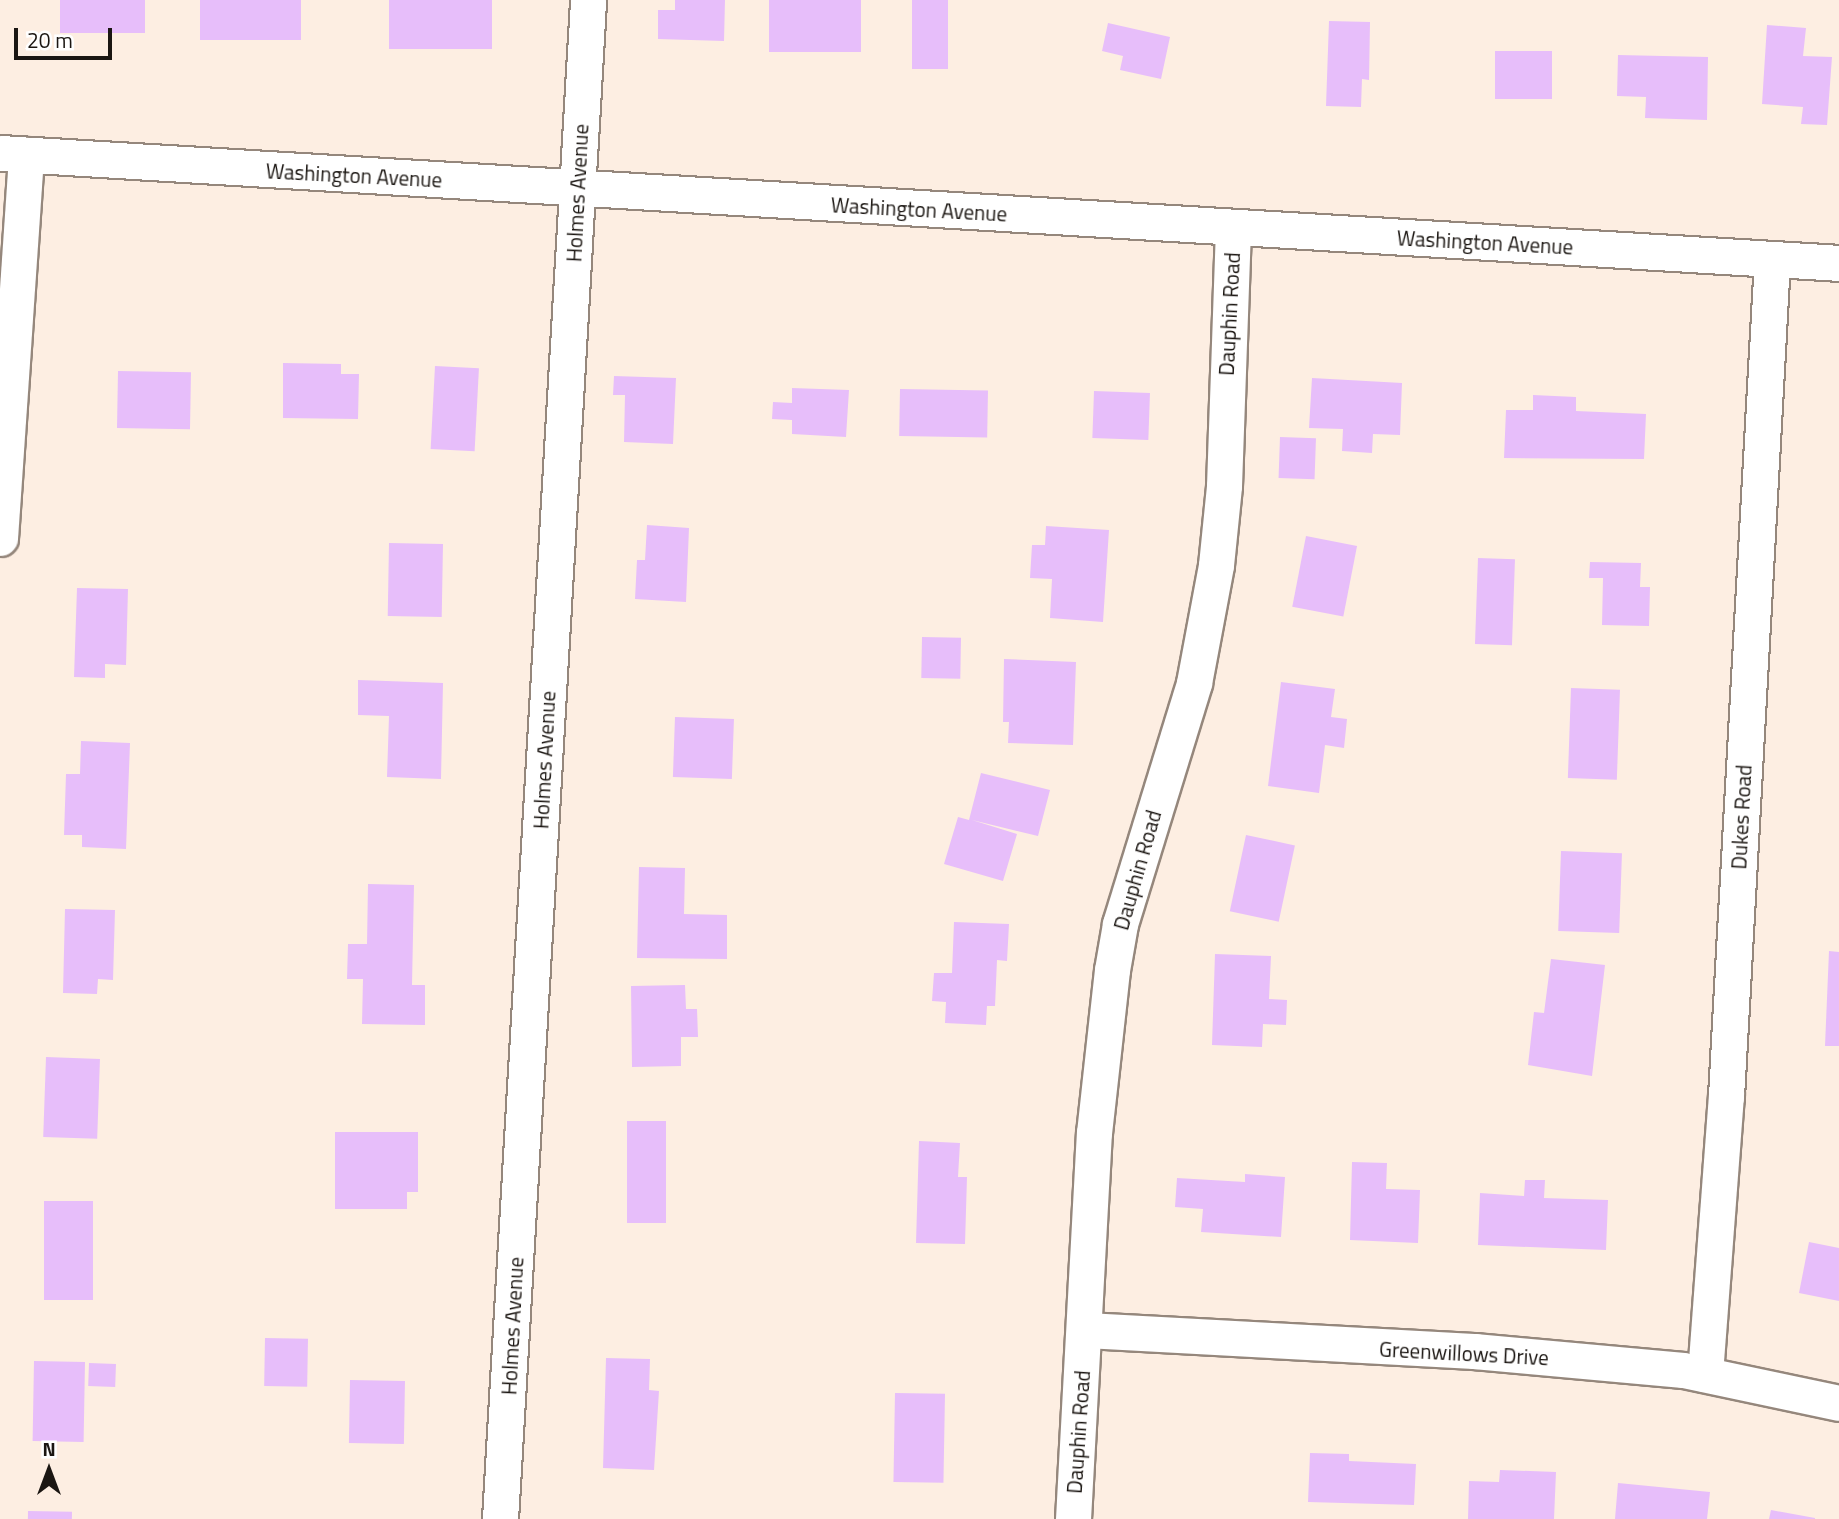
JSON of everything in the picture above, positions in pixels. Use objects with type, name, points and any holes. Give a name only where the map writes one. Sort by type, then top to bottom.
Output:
[{"type":"street","name":"Holmes Avenue","points":[[500,1519],[588,0]]},
{"type":"street","name":"Washington Avenue","points":[[13,154],[1839,263]]},
{"type":"street","points":[[0,538],[13,154]]},
{"type":"street","name":"Dauphin Road","points":[[1073,1519],[1094,1133],[1119,924],[1194,683],[1216,565],[1224,486],[1233,227]]},
{"type":"street","name":"Dukes Road","points":[[1706,1374],[1726,1096],[1772,260]]},
{"type":"street","name":"Greenwillows Drive","points":[[1085,1330],[1474,1351],[1706,1374],[1839,1403]]},
{"type":"building","points":[[60,0],[145,0],[145,33],[60,33]]},
{"type":"building","points":[[200,0],[301,0],[301,40],[200,40]]},
{"type":"building","points":[[389,0],[492,0],[492,49],[389,49]]},
{"type":"building","points":[[675,0],[725,0],[724,41],[658,39],[658,10],[675,10]]},
{"type":"building","points":[[769,0],[861,0],[861,52],[769,52]]},
{"type":"building","points":[[912,0],[948,0],[948,69],[912,69]]},
{"type":"building","points":[[1329,21],[1370,22],[1369,80],[1362,79],[1361,107],[1326,106]]},
{"type":"building","points":[[1108,23],[1170,37],[1161,79],[1120,70],[1123,56],[1102,51]]},
{"type":"building","points":[[1767,25],[1806,28],[1803,56],[1832,57],[1827,125],[1801,124],[1803,107],[1762,104]]},
{"type":"building","points":[[1495,51],[1552,51],[1552,99],[1495,99]]},
{"type":"building","points":[[1618,55],[1708,57],[1707,120],[1645,118],[1646,97],[1617,96]]},
{"type":"building","points":[[283,363],[341,364],[341,374],[359,374],[358,419],[283,418]]},
{"type":"building","points":[[435,366],[479,368],[475,451],[431,449]]},
{"type":"building","points":[[118,371],[191,372],[190,429],[117,428]]},
{"type":"building","points":[[614,376],[676,378],[673,444],[624,442],[625,395],[613,395]]},
{"type":"building","points":[[1312,378],[1402,383],[1400,435],[1373,434],[1372,453],[1342,451],[1343,429],[1309,428]]},
{"type":"building","points":[[792,388],[849,390],[846,437],[792,434],[792,420],[772,419],[773,402],[792,403]]},
{"type":"building","points":[[900,389],[988,391],[987,438],[899,436]]},
{"type":"building","points":[[1094,391],[1150,393],[1148,440],[1092,438]]},
{"type":"building","points":[[1533,395],[1576,397],[1576,411],[1646,414],[1644,459],[1504,458],[1506,410],[1533,410]]},
{"type":"building","points":[[1280,437],[1316,438],[1315,479],[1279,478]]},
{"type":"building","points":[[647,525],[689,528],[686,602],[635,599],[637,560],[645,560]]},
{"type":"building","points":[[1046,526],[1109,530],[1103,622],[1050,618],[1052,579],[1030,578],[1032,545],[1045,545]]},
{"type":"building","points":[[1306,536],[1357,546],[1343,617],[1292,607]]},
{"type":"building","points":[[389,543],[443,544],[442,617],[388,616]]},
{"type":"building","points":[[1478,558],[1515,559],[1512,645],[1475,644]]},
{"type":"building","points":[[1590,562],[1641,563],[1640,587],[1650,587],[1649,626],[1602,625],[1603,578],[1589,578]]},
{"type":"building","points":[[77,588],[128,589],[126,665],[105,664],[105,678],[74,677]]},
{"type":"building","points":[[922,637],[961,638],[960,679],[921,678]]},
{"type":"building","points":[[1004,659],[1076,662],[1073,745],[1008,743],[1009,722],[1003,722]]},
{"type":"building","points":[[358,680],[443,683],[441,779],[387,777],[389,716],[358,715]]},
{"type":"building","points":[[1281,682],[1335,689],[1331,717],[1347,719],[1344,748],[1325,745],[1319,793],[1268,786]]},
{"type":"building","points":[[1571,688],[1620,690],[1617,780],[1568,778]]},
{"type":"building","points":[[675,717],[734,719],[732,779],[673,777]]},
{"type":"building","points":[[81,741],[130,743],[126,849],[82,847],[82,835],[64,835],[66,774],[80,774]]},
{"type":"building","points":[[981,773],[1050,790],[1038,836],[972,820],[1017,834],[1003,881],[944,864],[958,817],[969,820]]},
{"type":"building","points":[[1246,835],[1295,845],[1279,922],[1230,911]]},
{"type":"building","points":[[1561,851],[1622,853],[1619,933],[1558,931]]},
{"type":"building","points":[[639,867],[685,868],[684,914],[727,915],[727,959],[637,958]]},
{"type":"building","points":[[368,884],[414,885],[412,985],[425,985],[425,1025],[362,1024],[363,979],[347,979],[348,944],[367,944]]},
{"type":"building","points":[[65,909],[115,910],[113,980],[98,979],[97,994],[63,993]]},
{"type":"building","points":[[954,922],[1009,924],[1007,961],[997,960],[995,1006],[987,1006],[986,1025],[945,1023],[946,1002],[932,1001],[934,973],[952,973]]},
{"type":"building","points":[[1829,951],[1839,952],[1839,1046],[1825,1046]]},
{"type":"building","points":[[1215,954],[1271,956],[1269,999],[1287,1000],[1286,1025],[1263,1024],[1262,1047],[1212,1045]]},
{"type":"building","points":[[1551,959],[1605,965],[1592,1076],[1528,1065],[1534,1012],[1544,1013]]},
{"type":"building","points":[[685,985],[686,1009],[697,1009],[698,1037],[681,1037],[681,1066],[632,1067],[631,986]]},
{"type":"building","points":[[46,1057],[100,1059],[97,1139],[43,1137]]},
{"type":"building","points":[[627,1121],[666,1121],[666,1223],[627,1223]]},
{"type":"building","points":[[335,1132],[418,1132],[418,1192],[407,1192],[407,1209],[335,1209]]},
{"type":"building","points":[[919,1141],[960,1143],[958,1177],[967,1177],[965,1244],[916,1243]]},
{"type":"building","points":[[1352,1162],[1387,1163],[1386,1189],[1420,1190],[1418,1243],[1350,1240]]},
{"type":"building","points":[[1245,1174],[1285,1177],[1281,1237],[1201,1232],[1203,1209],[1175,1207],[1177,1178],[1245,1182]]},
{"type":"building","points":[[1525,1180],[1545,1180],[1544,1198],[1608,1200],[1606,1250],[1478,1245],[1480,1193],[1524,1196]]},
{"type":"building","points":[[44,1201],[93,1201],[93,1300],[44,1300]]},
{"type":"building","points":[[1809,1242],[1839,1248],[1839,1301],[1799,1293]]},
{"type":"building","points":[[265,1338],[308,1339],[307,1387],[264,1386]]},
{"type":"building","points":[[606,1358],[650,1359],[649,1390],[659,1391],[654,1470],[603,1468]]},
{"type":"building","points":[[34,1361],[85,1362],[84,1442],[33,1441]]},
{"type":"building","points":[[89,1363],[116,1364],[115,1387],[88,1386]]},
{"type":"building","points":[[350,1380],[405,1381],[404,1444],[349,1443]]},
{"type":"building","points":[[895,1393],[945,1394],[943,1483],[893,1482]]},
{"type":"building","points":[[1310,1453],[1349,1454],[1349,1461],[1416,1464],[1414,1505],[1308,1502]]},
{"type":"building","points":[[1500,1470],[1556,1472],[1554,1519],[1468,1519],[1469,1481],[1499,1482]]},
{"type":"building","points":[[1618,1483],[1710,1492],[1707,1519],[1615,1519]]},
{"type":"building","points":[[1771,1510],[1815,1518],[1815,1519],[1769,1519]]},
{"type":"building","points":[[28,1511],[72,1512],[72,1519],[28,1519]]}]
